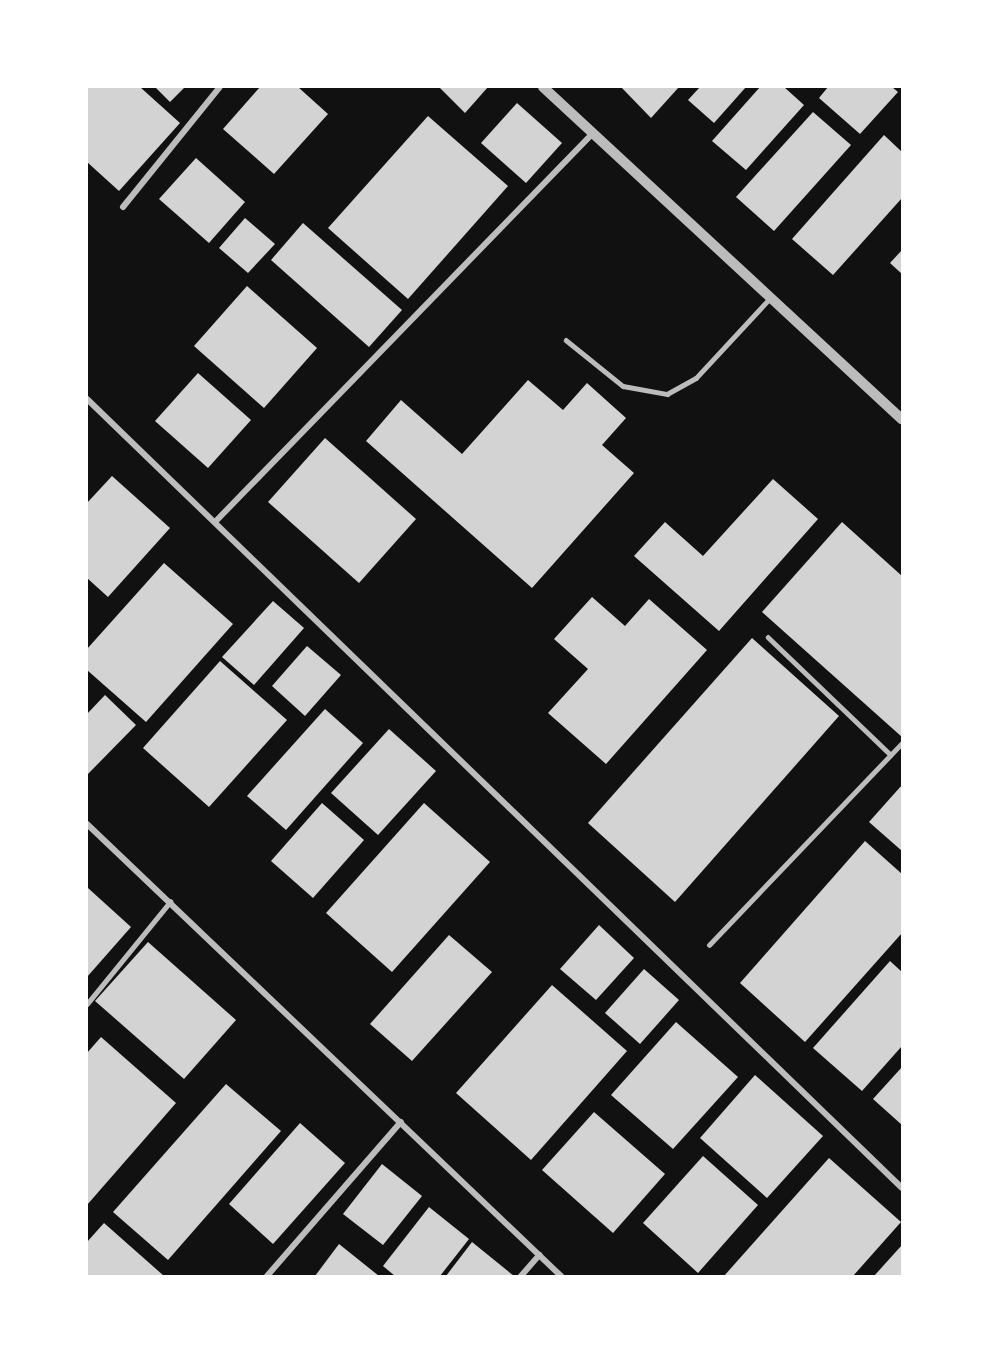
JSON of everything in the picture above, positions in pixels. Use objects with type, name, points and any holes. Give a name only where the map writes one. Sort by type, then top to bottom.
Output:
[{"type":"street","points":[[123,207],[220,87]]},
{"type":"street","points":[[543,87],[902,419]]},
{"type":"street","points":[[215,522],[593,133]]},
{"type":"street","points":[[87,399],[902,1188]]},
{"type":"street","points":[[87,824],[561,1276]]},
{"type":"street","points":[[267,1276],[401,1122]]},
{"type":"street","points":[[521,1276],[539,1255]]},
{"type":"lane","points":[[566,340],[623,386],[666,394],[696,378],[771,297]]},
{"type":"lane","points":[[768,637],[891,755]]},
{"type":"lane","points":[[709,945],[902,743]]},
{"type":"lane","points":[[87,1004],[170,902]]},
{"type":"building","points":[[87,87],[140,87],[180,123],[119,191],[87,162]]},
{"type":"building","points":[[155,87],[185,87],[170,102]]},
{"type":"building","points":[[260,87],[298,87],[328,114],[274,174],[223,129]]},
{"type":"building","points":[[439,87],[488,87],[465,113]]},
{"type":"building","points":[[621,87],[679,87],[651,118]]},
{"type":"building","points":[[700,87],[746,87],[714,123],[688,100]]},
{"type":"building","points":[[760,87],[784,87],[804,105],[746,170],[712,141]]},
{"type":"building","points":[[828,87],[892,87],[898,92],[860,134],[819,98]]},
{"type":"building","points":[[517,103],[562,143],[526,183],[481,143]]},
{"type":"building","points":[[813,112],[851,145],[774,231],[736,197]]},
{"type":"building","points":[[428,116],[508,186],[408,299],[328,228]]},
{"type":"building","points":[[884,135],[902,152],[902,198],[833,275],[792,239]]},
{"type":"building","points":[[196,158],[245,202],[209,243],[159,199]]},
{"type":"building","points":[[245,218],[275,244],[248,273],[219,248]]},
{"type":"building","points":[[303,223],[402,310],[369,347],[271,260]]},
{"type":"building","points":[[902,250],[902,274],[890,263]]},
{"type":"building","points":[[247,286],[317,348],[264,408],[194,346]]},
{"type":"building","points":[[198,373],[251,420],[208,468],[155,421]]},
{"type":"building","points":[[528,380],[563,410],[587,383],[626,418],[602,445],[634,473],[532,588],[366,441],[401,400],[462,454]]},
{"type":"building","points":[[325,438],[416,519],[359,583],[268,502]]},
{"type":"building","points":[[112,476],[170,528],[108,597],[87,578],[87,503]]},
{"type":"building","points":[[773,479],[818,519],[719,631],[634,556],[665,522],[703,556]]},
{"type":"building","points":[[842,522],[902,576],[902,737],[762,612]]},
{"type":"building","points":[[164,563],[233,624],[146,722],[87,670],[87,649]]},
{"type":"building","points":[[592,597],[625,626],[649,599],[707,650],[606,764],[548,713],[588,669],[554,639]]},
{"type":"building","points":[[273,601],[304,628],[254,685],[222,657]]},
{"type":"building","points":[[752,638],[839,716],[675,902],[588,823]]},
{"type":"building","points":[[307,646],[341,675],[305,716],[272,686]]},
{"type":"building","points":[[220,661],[287,720],[209,807],[143,748]]},
{"type":"building","points":[[105,695],[136,725],[87,775],[87,714]]},
{"type":"building","points":[[325,709],[363,743],[286,830],[247,796]]},
{"type":"building","points":[[389,729],[436,771],[378,835],[331,793]]},
{"type":"building","points":[[902,785],[902,851],[869,822]]},
{"type":"building","points":[[322,803],[364,840],[313,898],[271,861]]},
{"type":"building","points":[[424,803],[490,862],[392,972],[326,913]]},
{"type":"building","points":[[865,841],[902,874],[902,933],[805,1042],[740,983]]},
{"type":"building","points":[[88,888],[131,927],[87,977],[87,890]]},
{"type":"building","points":[[599,925],[634,958],[596,1000],[560,969]]},
{"type":"building","points":[[449,935],[492,972],[412,1061],[370,1024]]},
{"type":"building","points":[[148,942],[236,1020],[184,1079],[95,1001]]},
{"type":"building","points":[[890,961],[902,972],[902,1046],[862,1091],[813,1048]]},
{"type":"building","points":[[644,969],[679,1000],[640,1044],[605,1013]]},
{"type":"building","points":[[552,985],[627,1051],[531,1160],[456,1093]]},
{"type":"building","points":[[676,1022],[738,1077],[673,1149],[611,1095]]},
{"type":"building","points":[[101,1037],[176,1103],[87,1205],[87,1053]]},
{"type":"building","points":[[902,1067],[902,1125],[873,1099]]},
{"type":"building","points":[[755,1075],[823,1136],[767,1198],[700,1138]]},
{"type":"building","points":[[226,1084],[281,1131],[168,1260],[113,1212]]},
{"type":"building","points":[[594,1112],[665,1174],[613,1233],[542,1170]]},
{"type":"building","points":[[300,1123],[345,1163],[273,1244],[229,1204]]},
{"type":"building","points":[[703,1156],[758,1205],[698,1273],[643,1223]]},
{"type":"building","points":[[829,1158],[901,1222],[853,1276],[724,1276]]},
{"type":"building","points":[[382,1164],[422,1196],[383,1245],[343,1214]]},
{"type":"building","points":[[429,1207],[469,1239],[440,1276],[395,1276],[383,1266]]},
{"type":"building","points":[[104,1223],[164,1276],[87,1276],[87,1242]]},
{"type":"building","points":[[472,1242],[514,1276],[446,1276]]},
{"type":"building","points":[[339,1244],[379,1276],[315,1276]]},
{"type":"building","points":[[902,1245],[902,1276],[874,1276]]}]
